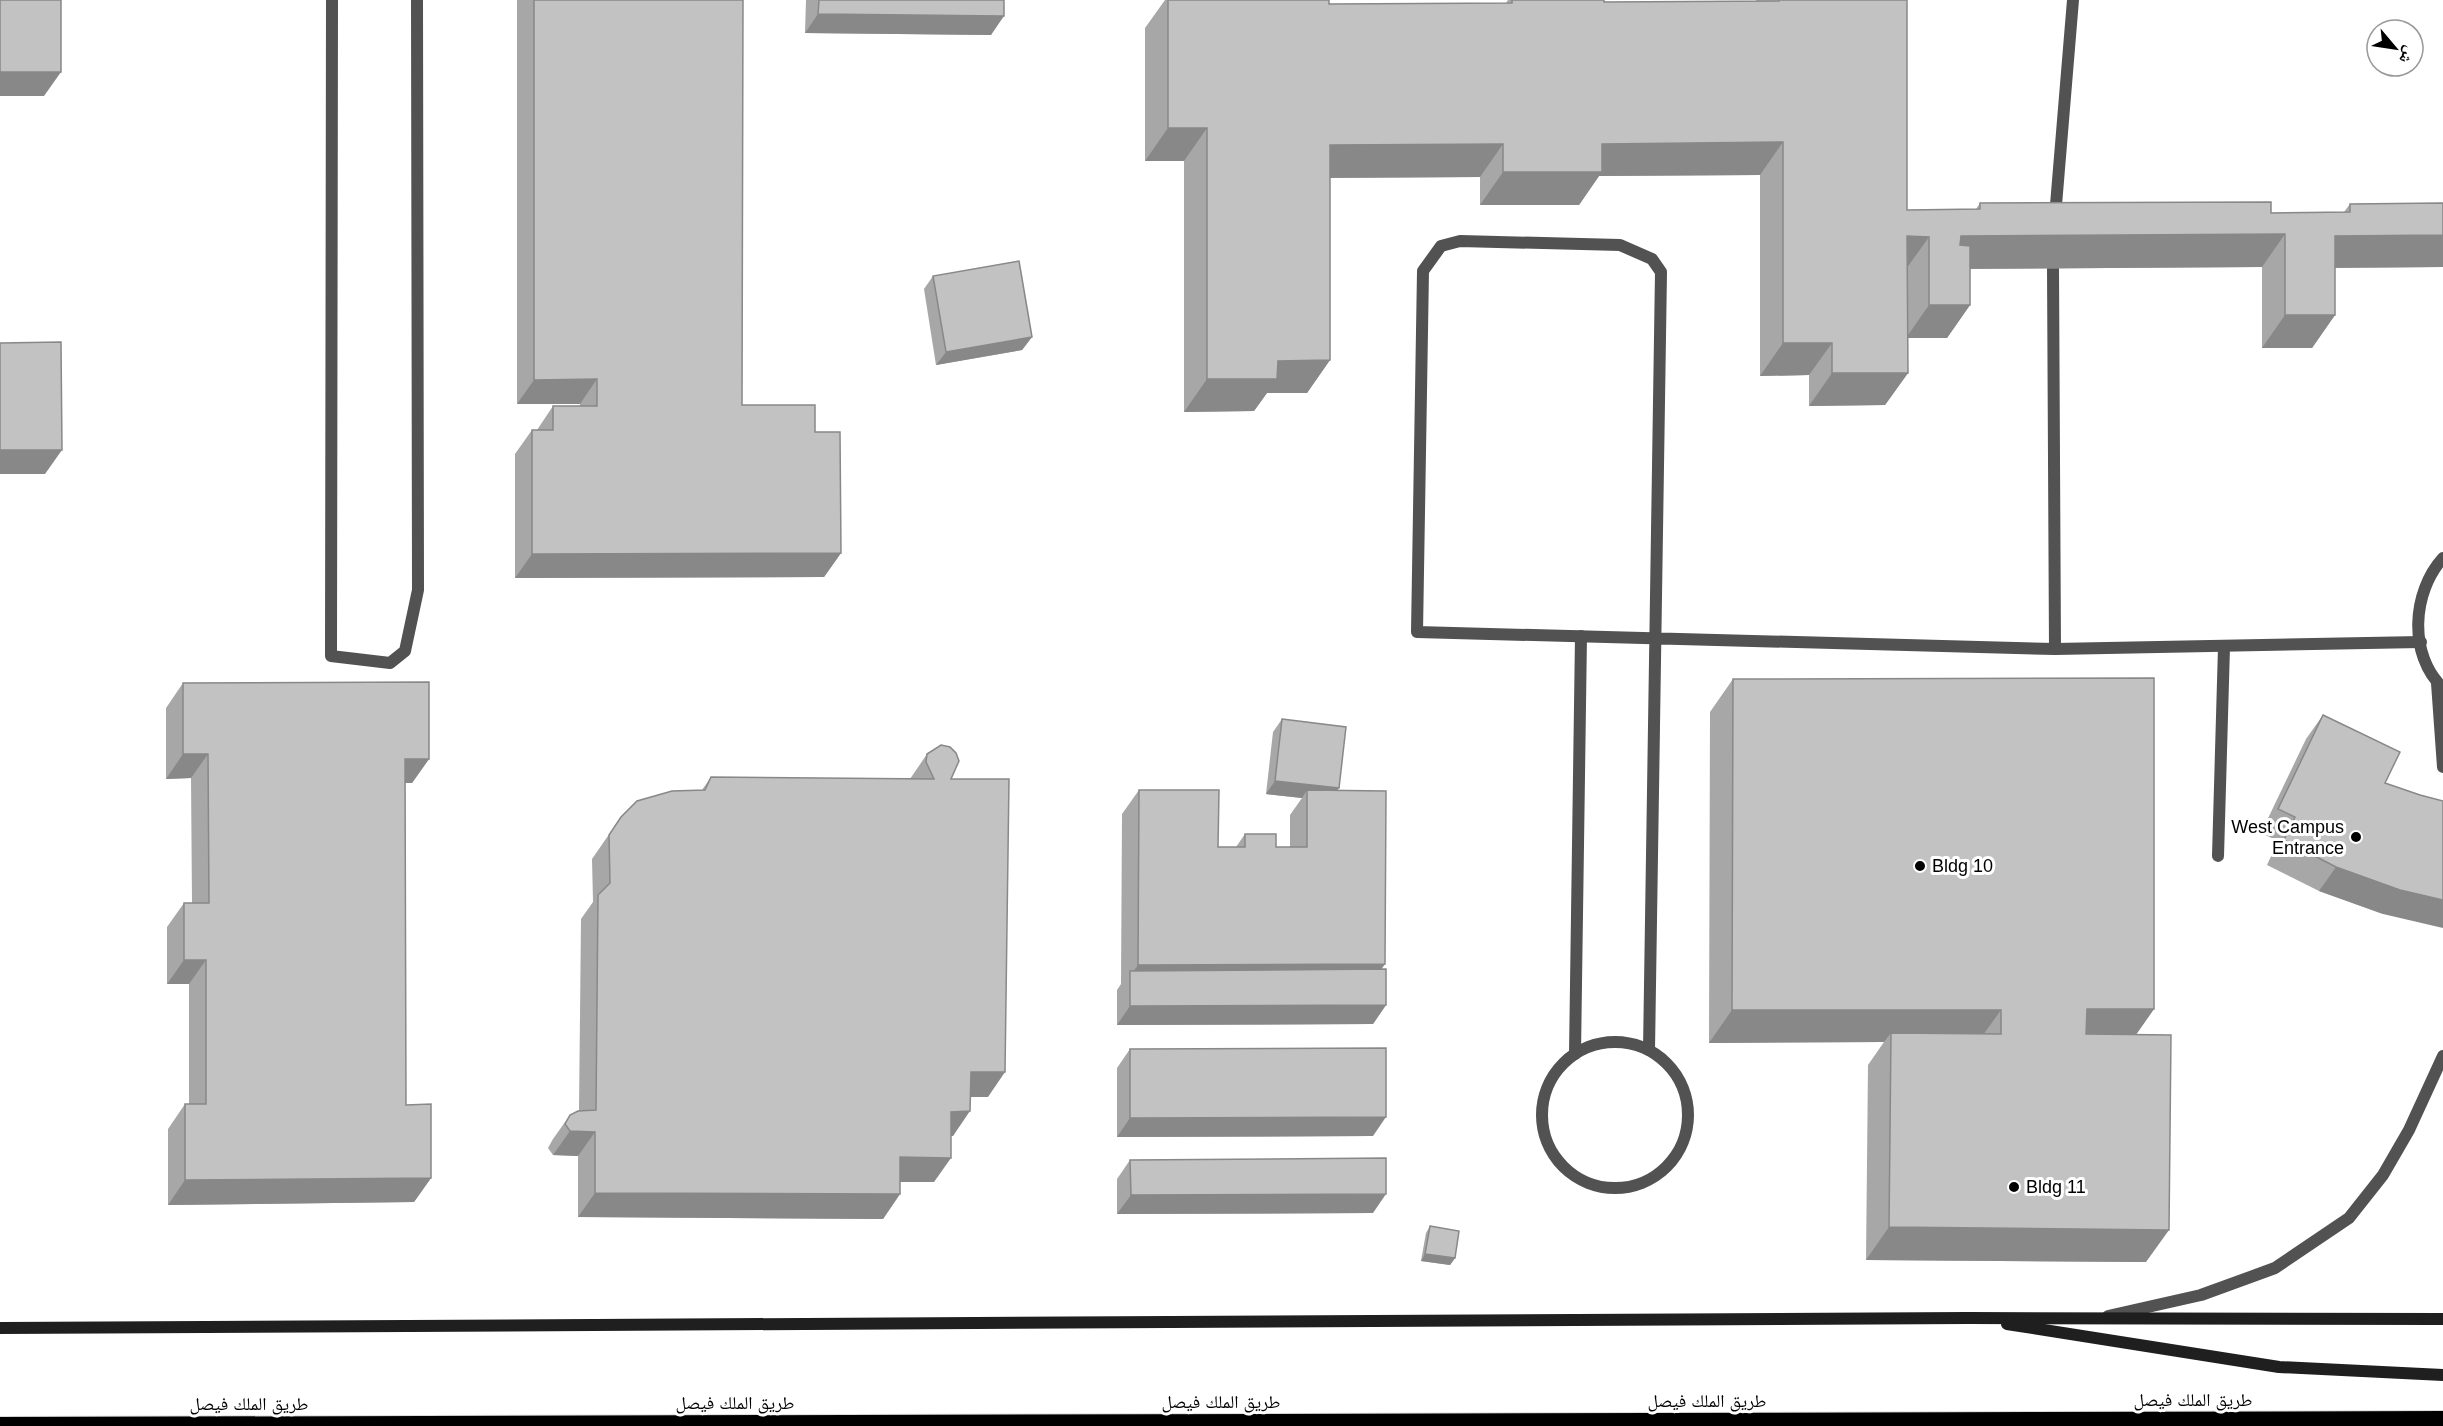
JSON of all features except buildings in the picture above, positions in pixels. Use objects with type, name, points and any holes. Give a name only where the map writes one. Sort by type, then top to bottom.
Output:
[{"type":"highway","name":"طريق الملك فيصل","points":[[0,1425],[2443,1419]]},
{"type":"main road","points":[[1968,1318],[2279,1366],[2443,1375]]},
{"type":"main road","points":[[0,1328],[1968,1318],[2443,1319]]},
{"type":"street","points":[[332,0],[331,656],[390,663],[405,651],[418,590],[417,0]]},
{"type":"street","points":[[2054,235],[2073,0]]},
{"type":"street","points":[[1649,1050],[1655,638],[1660,272],[1652,259],[1620,245],[1460,241],[1441,246],[1423,271],[1417,632],[1581,636],[1655,638],[2055,649],[2421,642]]},
{"type":"street","points":[[2053,268],[2055,649]]},
{"type":"street","points":[[2443,558],[2435,566],[2422,594],[2418,625],[2423,656],[2440,686],[2443,767]]},
{"type":"street","points":[[1575,1054],[1581,636]]},
{"type":"street","points":[[2218,856],[2224,647]]},
{"type":"street","points":[[1613,1041],[1634,1044],[1649,1050],[1670,1065],[1681,1082],[1687,1102],[1688,1123],[1682,1143],[1671,1161],[1655,1175],[1637,1185],[1616,1188],[1596,1186],[1577,1178],[1561,1164],[1549,1147],[1543,1127],[1542,1106],[1548,1086],[1558,1068],[1575,1054],[1593,1045],[1613,1041]]},
{"type":"street","points":[[2097,1318],[2201,1295],[2275,1268],[2349,1218],[2384,1176],[2409,1131],[2443,1056]]},
{"type":"place","name":"West Campus Entrance","points":[[2356,837]]},
{"type":"place","name":"Bldg 10","points":[[1920,866]]},
{"type":"place","name":"Bldg 11","points":[[2014,1187]]}]
